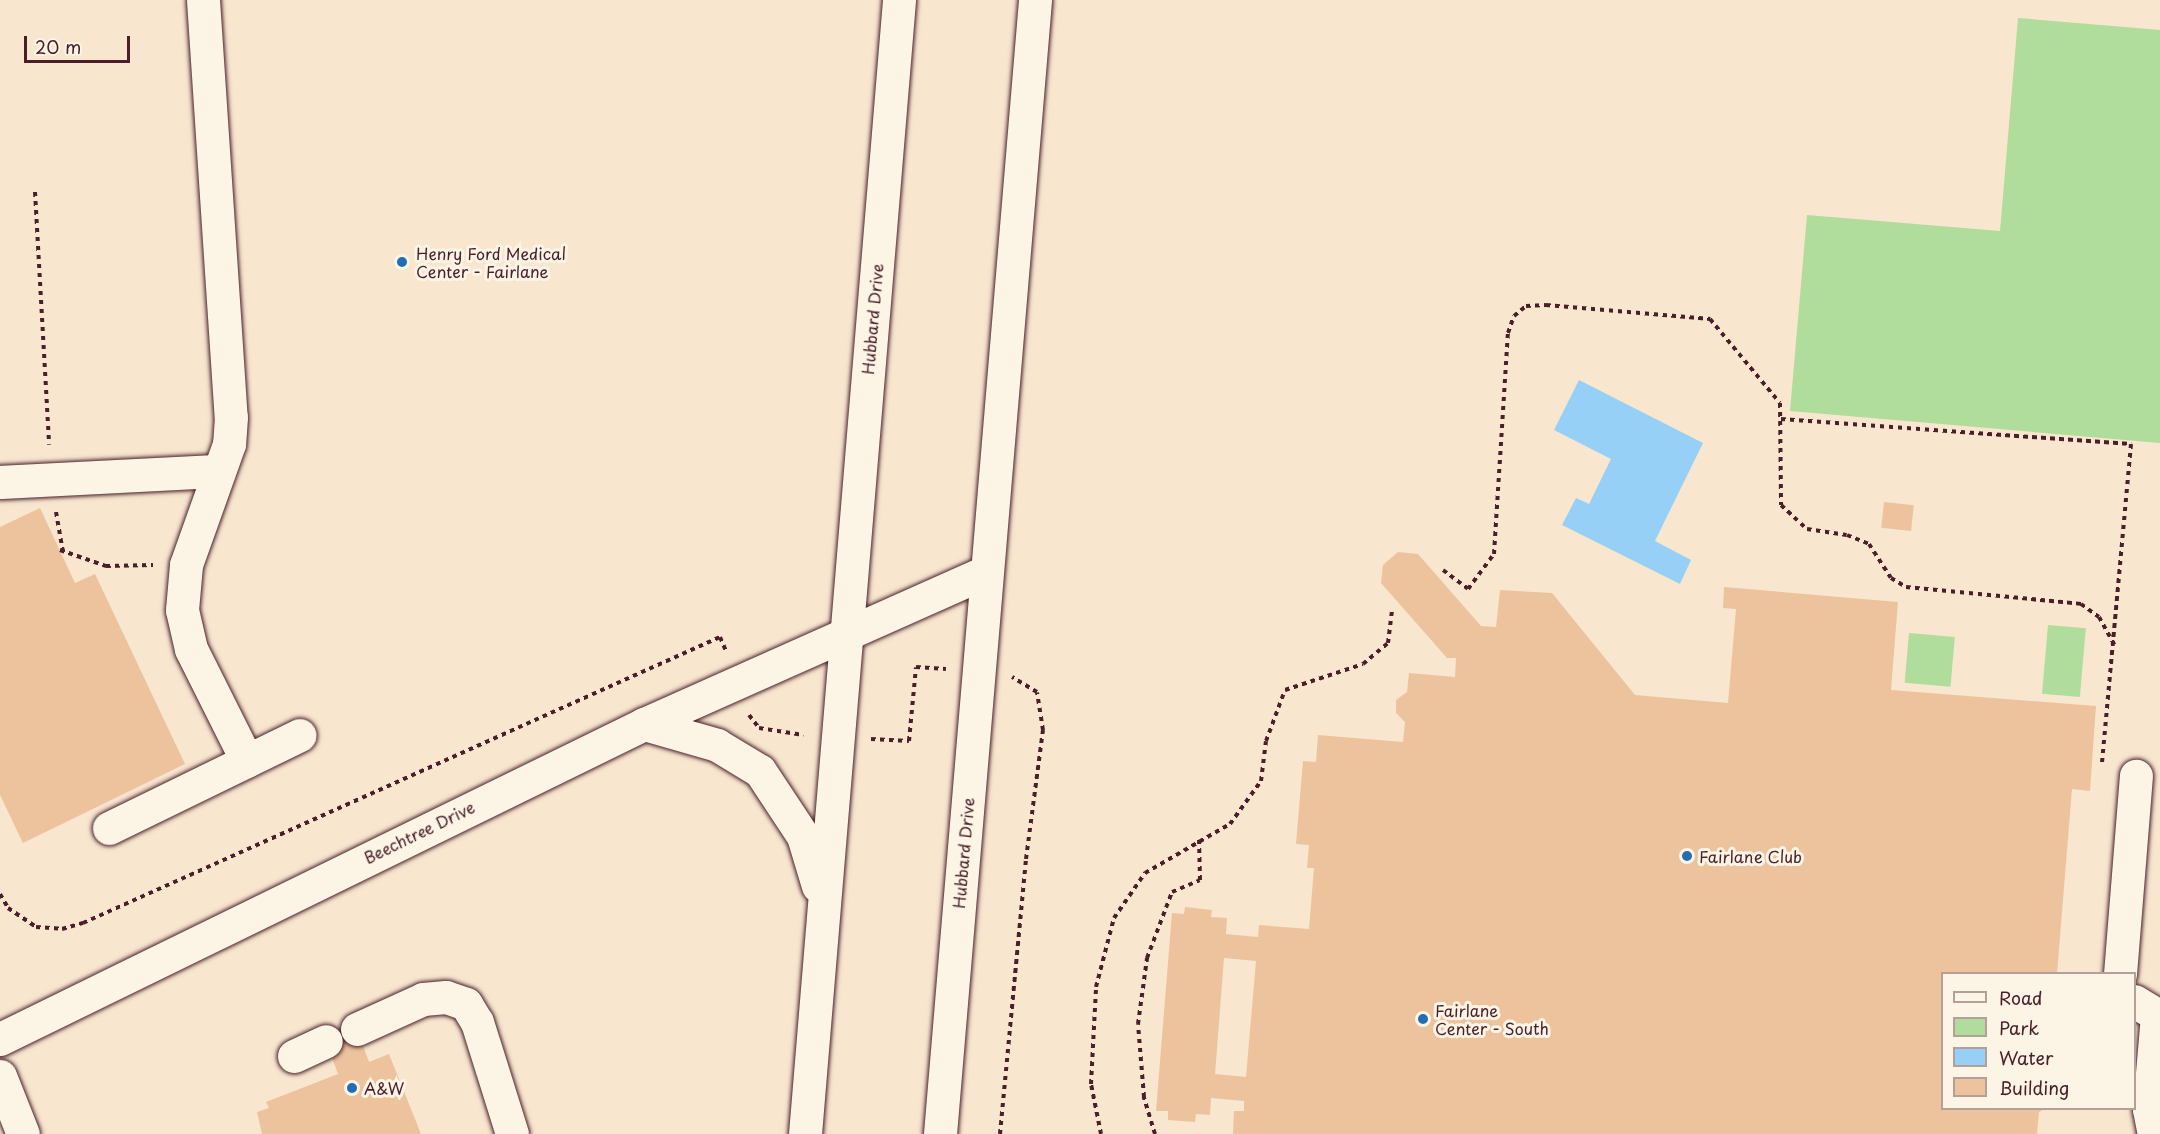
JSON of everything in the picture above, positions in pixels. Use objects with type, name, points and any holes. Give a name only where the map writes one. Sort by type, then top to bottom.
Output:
[{"type":"street","points":[[203,0],[231,417],[229,444],[186,565],[182,610],[191,649],[247,761]]},
{"type":"street","name":"Hubbard Drive","points":[[805,1134],[844,638],[899,0]]},
{"type":"street","name":"Hubbard Drive","points":[[940,1134],[1035,0]]},
{"type":"street","points":[[0,482],[219,471]]},
{"type":"street","points":[[844,638],[986,572]]},
{"type":"street","name":"Beechtree Drive","points":[[0,1039],[644,724],[844,638]]},
{"type":"street","points":[[644,724],[717,745],[760,771],[803,836],[822,911]]},
{"type":"street","points":[[109,828],[300,735]]},
{"type":"street","points":[[2120,972],[2136,776]]},
{"type":"street","points":[[357,1029],[423,999],[446,997],[466,1004],[477,1022],[512,1134]]},
{"type":"street","points":[[2150,1010],[2148,1109],[2154,1134]]},
{"type":"street","points":[[294,1056],[326,1041]]},
{"type":"street","points":[[0,1076],[23,1134]]},
{"type":"path","points":[[35,192],[51,479],[62,551],[106,566],[186,565]]},
{"type":"path","points":[[1443,570],[1468,589],[1494,554],[1508,333],[1514,316],[1526,306],[1710,319],[1780,403],[1781,505],[1807,529],[1847,535],[1869,544],[1891,578],[1906,587],[2081,604],[2099,617],[2116,648]]},
{"type":"path","points":[[1781,419],[2131,444],[2116,648],[2102,767]]},
{"type":"path","points":[[1101,1134],[1091,1084],[1096,987],[1114,918],[1145,873],[1230,824],[1262,781],[1266,741],[1285,690],[1363,664],[1388,643],[1392,609]]},
{"type":"path","points":[[0,894],[8,908],[36,927],[62,929],[125,908],[720,637]]},
{"type":"path","points":[[865,738],[909,741],[916,667],[946,669]]},
{"type":"path","points":[[1000,1134],[1026,859],[1043,730],[1037,692],[1008,674]]},
{"type":"path","points":[[748,715],[759,728],[795,735]]},
{"type":"path","points":[[1155,1134],[1144,1097],[1138,1024],[1147,958],[1172,892],[1200,880],[1199,840]]},
{"type":"green space","points":[[2018,18],[2160,30],[2160,443],[1790,411],[1807,215],[2000,231]]},
{"type":"green space","points":[[2048,625],[2086,628],[2080,697],[2042,694]]},
{"type":"green space","points":[[1909,633],[1955,637],[1950,687],[1905,683]]},
{"type":"water","points":[[1579,380],[1703,443],[1655,541],[1691,560],[1680,584],[1562,525],[1576,498],[1589,504],[1611,459],[1554,430]]},
{"type":"building","points":[[1884,502],[1914,505],[1911,531],[1881,528]]},
{"type":"building","points":[[40,508],[75,583],[95,574],[185,764],[23,843],[0,795],[0,527]]},
{"type":"building","name":"Fairlane Club","points":[[1398,552],[1418,554],[1481,626],[1496,627],[1500,590],[1552,593],[1635,695],[1728,703],[1736,609],[1723,608],[1724,587],[1898,602],[1891,690],[2096,706],[2090,791],[2072,789],[2057,972],[1941,972],[1941,1110],[2042,1110],[2039,1112],[2037,1134],[1233,1134],[1234,1111],[1244,1111],[1244,1101],[1211,1098],[1210,1115],[1196,1114],[1195,1122],[1168,1120],[1168,1111],[1156,1111],[1172,913],[1184,914],[1185,907],[1212,910],[1211,917],[1227,918],[1226,934],[1258,937],[1259,925],[1309,929],[1314,868],[1307,868],[1309,845],[1296,844],[1303,761],[1316,762],[1318,735],[1403,742],[1405,722],[1396,713],[1396,700],[1407,692],[1409,673],[1455,677],[1456,658],[1447,658],[1381,583],[1383,565]],"holes":[[[1224,958],[1256,961],[1246,1077],[1215,1074]]]},
{"type":"building","name":"A&W","points":[[357,1029],[369,1062],[389,1054],[421,1134],[262,1134],[257,1112],[269,1108],[266,1102],[338,1074],[326,1041]]},
{"type":"place","name":"Henry Ford Medical Center - Fairlane","points":[[402,262]]},
{"type":"place","name":"Fairlane Club","points":[[1687,856]]},
{"type":"place","name":"Fairlane Center - South","points":[[1423,1019]]},
{"type":"place","name":"A&W","points":[[352,1088]]}]
